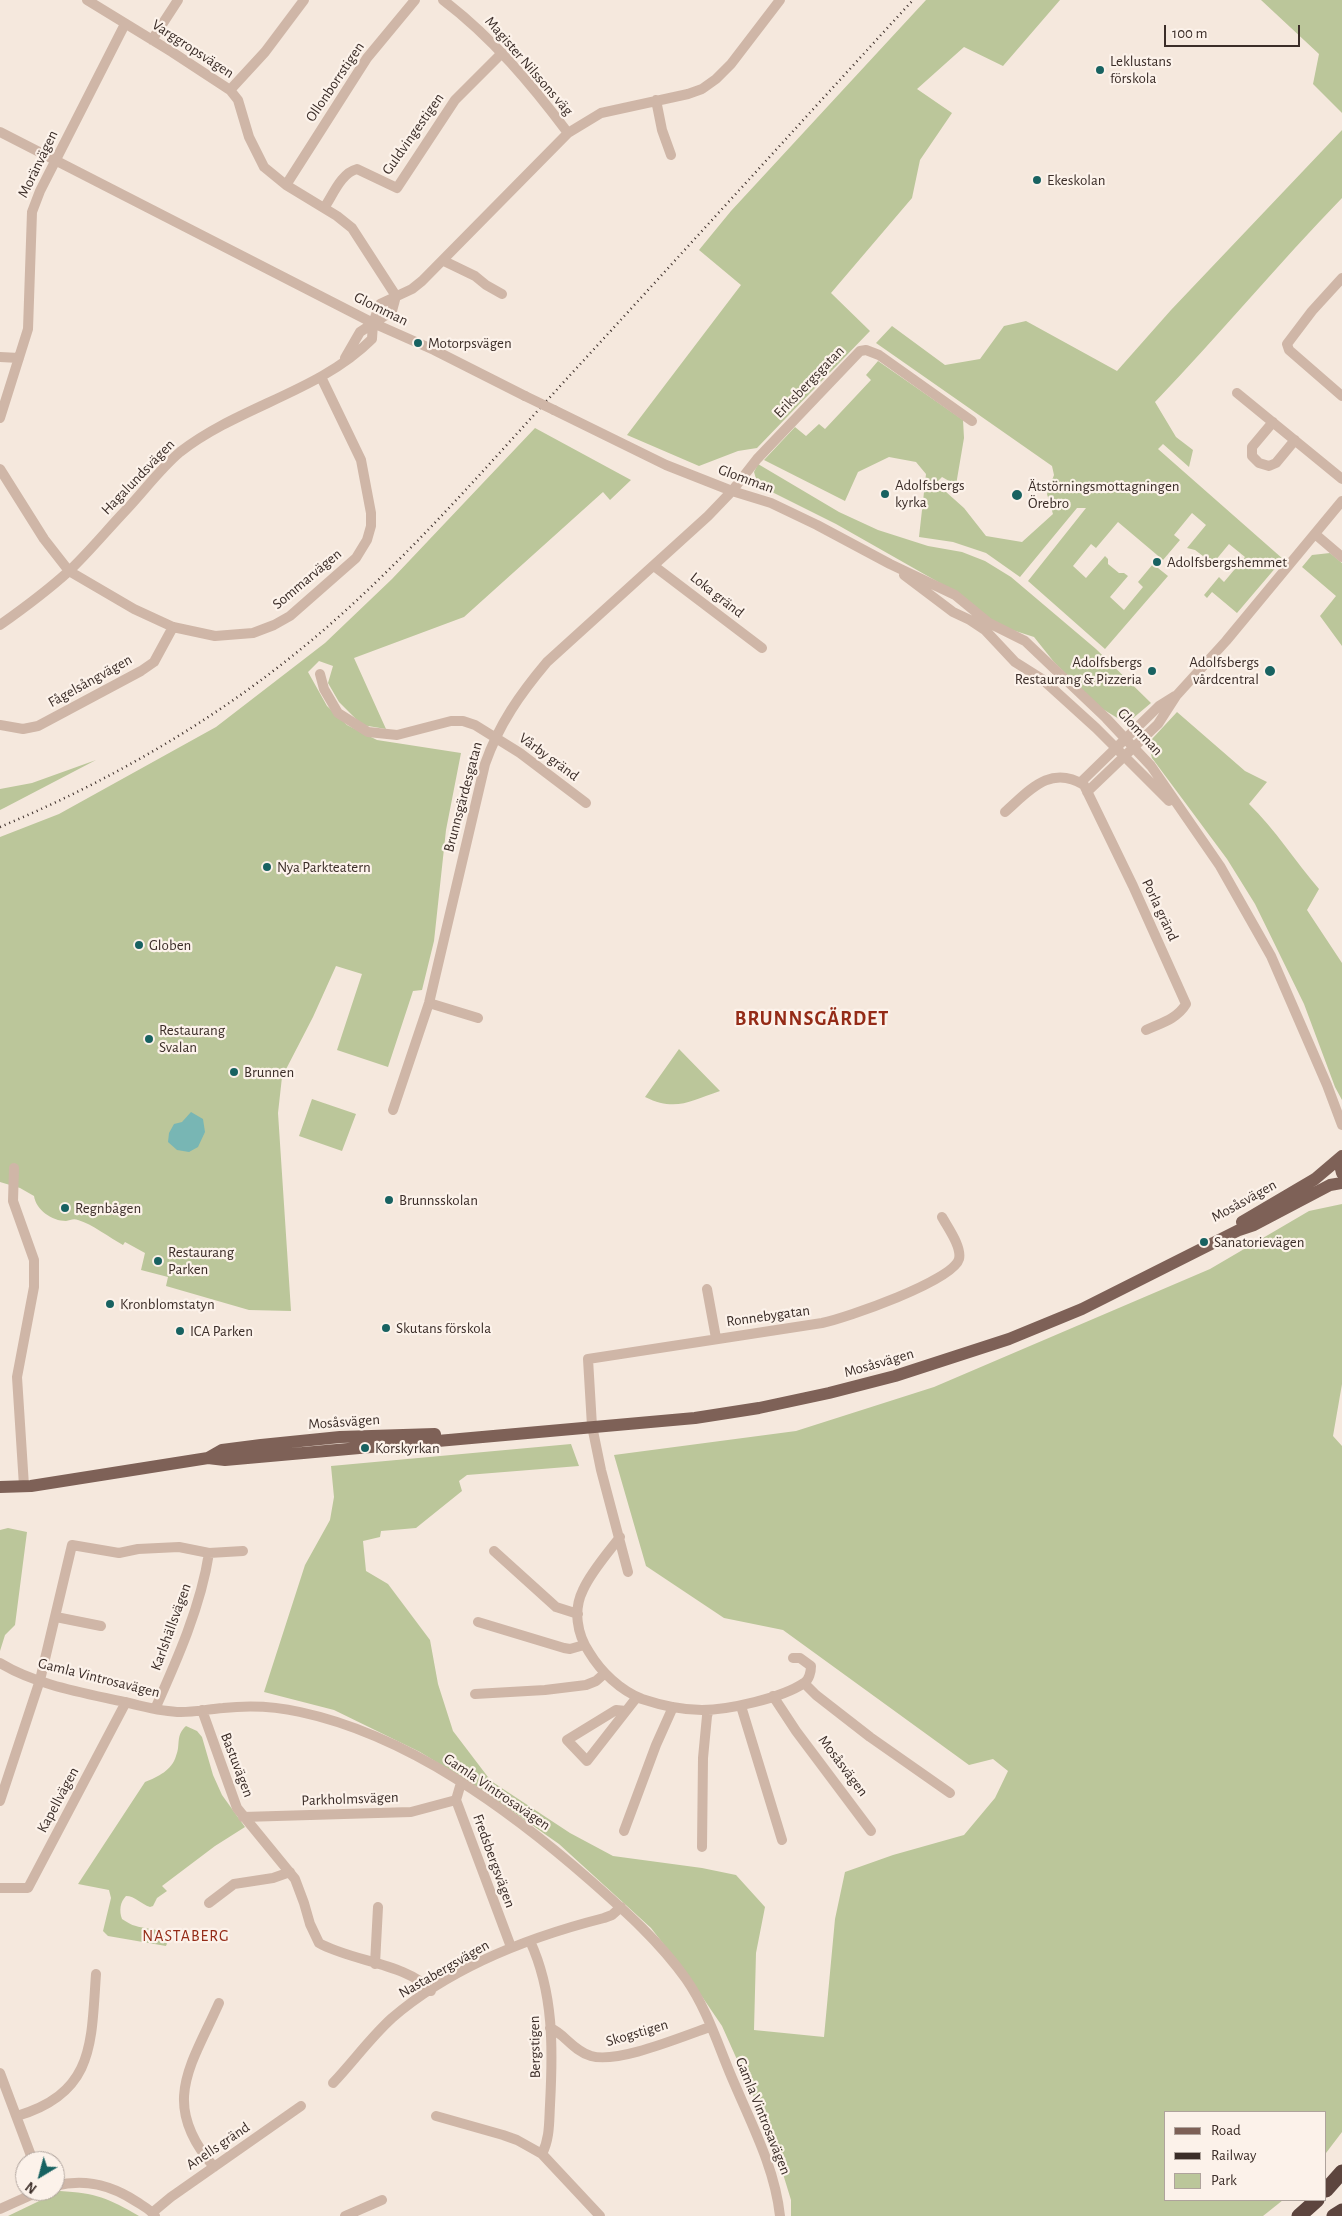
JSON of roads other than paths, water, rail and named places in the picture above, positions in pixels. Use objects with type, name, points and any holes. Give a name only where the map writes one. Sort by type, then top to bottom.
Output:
[{"type":"highway","points":[[1327,2189],[1342,2172]]},
{"type":"highway","points":[[1298,2216],[1316,2201]]},
{"type":"highway","points":[[1334,2216],[1342,2212]]},
{"type":"main road","points":[[1342,1157],[1340,1165],[1342,1173]]},
{"type":"main road","name":"Mosåsvägen","points":[[1277,1208],[1342,1157]]},
{"type":"main road","name":"Mosåsvägen","points":[[0,1488],[208,1458],[225,1460],[485,1435],[695,1418],[829,1394],[896,1376],[1009,1339],[1082,1309],[1277,1208],[1330,1185],[1342,1183]]},
{"type":"street","name":"Varggropsvägen","points":[[86,0],[230,90],[238,100],[256,155],[264,167],[286,186],[324,208],[352,228],[396,296]]},
{"type":"street","points":[[152,40],[178,0]]},
{"type":"street","points":[[230,90],[266,52],[304,0]]},
{"type":"street","name":"Ollonborrstigen","points":[[286,186],[366,58],[415,0]]},
{"type":"street","name":"Magister Nilssons väg","points":[[444,0],[476,27],[502,53],[568,133]]},
{"type":"street","points":[[373,323],[380,304],[412,289],[444,260],[568,133],[601,113],[688,94],[702,89],[716,80],[747,44],[780,0]]},
{"type":"street","name":"Moränvägen","points":[[0,418],[28,330],[29,250],[32,212],[125,24]]},
{"type":"street","name":"Guldvingestigen","points":[[324,208],[344,176],[351,170],[357,169],[397,188],[449,108],[502,53]]},
{"type":"street","points":[[656,100],[662,130],[671,155]]},
{"type":"street","name":"Glomman","points":[[0,132],[373,323],[434,350],[641,454],[732,491],[771,504],[855,544],[890,564],[955,595],[989,623],[1025,642],[1135,747],[1151,766],[1220,866],[1271,956],[1339,1112],[1342,1126]]},
{"type":"street","points":[[444,260],[475,276],[502,294]]},
{"type":"street","points":[[1342,278],[1312,311],[1287,344],[1289,350],[1342,396]]},
{"type":"street","name":"Hagalundsvägen","points":[[0,625],[30,604],[69,571],[180,452],[243,414],[321,377],[342,362],[360,332],[373,323]]},
{"type":"street","name":"Eriksbergsgatan","points":[[732,491],[757,459],[860,351],[866,350],[879,355],[972,421]]},
{"type":"street","points":[[0,357],[19,358]]},
{"type":"street","name":"Sommarvägen","points":[[69,571],[134,609],[173,628],[224,637],[253,633],[290,616],[323,589],[356,558],[367,540],[371,526],[371,513],[361,460],[321,377]]},
{"type":"street","points":[[1237,393],[1342,479]]},
{"type":"street","points":[[1273,422],[1252,447],[1252,456],[1259,463],[1269,466],[1276,463],[1295,440]]},
{"type":"street","points":[[0,470],[44,539],[69,571]]},
{"type":"street","name":"Brunnsgärdesgatan","points":[[393,1110],[429,1003],[485,764],[494,738],[514,702],[547,662],[654,566],[732,491]]},
{"type":"street","points":[[1083,787],[1125,757],[1166,713],[1176,696],[1226,641],[1342,501]]},
{"type":"street","points":[[1315,534],[1342,557]]},
{"type":"street","name":"Glomman","points":[[890,564],[953,612],[970,620],[984,630],[995,639],[1010,657],[1042,679],[1185,816]]},
{"type":"street","name":"Loka gränd","points":[[654,566],[762,648]]},
{"type":"street","name":"Fågelsångvägen","points":[[0,725],[23,728],[38,726],[124,681],[154,662],[173,628]]},
{"type":"street","name":"Vårby gränd","points":[[320,674],[324,689],[338,713],[368,732],[397,735],[451,721],[462,721],[475,725],[527,758],[586,803]]},
{"type":"street","points":[[1083,787],[1126,738],[1159,706],[1176,696]]},
{"type":"street","points":[[1005,812],[1043,780],[1059,777],[1073,779],[1083,787]]},
{"type":"street","name":"Porla gränd","points":[[1083,787],[1133,886],[1186,1004],[1182,1010],[1170,1019],[1146,1030]]},
{"type":"street","points":[[429,1003],[478,1018]]},
{"type":"street","points":[[14,1168],[13,1201],[34,1260],[34,1287],[17,1377],[24,1486]]},
{"type":"street","name":"Ronnebygatan","points":[[592,1426],[588,1359],[822,1323],[846,1318],[899,1297],[947,1273],[956,1266],[959,1258],[958,1248],[942,1217]]},
{"type":"street","points":[[707,1288],[716,1338]]},
{"type":"street","points":[[592,1426],[601,1470],[628,1572]]},
{"type":"street","points":[[620,1537],[583,1589],[578,1614],[580,1636],[584,1645],[605,1673],[637,1697],[673,1707],[709,1710],[740,1706],[773,1696],[804,1683],[810,1675],[810,1666],[800,1658],[793,1658]]},
{"type":"street","points":[[0,1802],[40,1680],[72,1545],[119,1553],[179,1547],[209,1553],[243,1551]]},
{"type":"street","points":[[494,1551],[556,1607],[578,1614]]},
{"type":"street","name":"Karlshällsvägen","points":[[155,1709],[180,1648],[206,1571],[209,1553]]},
{"type":"street","points":[[56,1617],[101,1626]]},
{"type":"street","points":[[478,1622],[564,1648],[570,1649],[584,1645]]},
{"type":"street","name":"Gamla Vintrosavägen","points":[[0,1663],[40,1680],[155,1709],[181,1712],[264,1706],[319,1716],[384,1740],[462,1783],[537,1836],[621,1908],[654,1941],[686,1980],[710,2027],[766,2159],[778,2196],[780,2216]]},
{"type":"street","points":[[476,1694],[545,1690],[586,1685],[596,1682],[605,1673]]},
{"type":"street","name":"Mosåsvägen","points":[[804,1683],[816,1695],[870,1737],[950,1793]]},
{"type":"street","name":"Mosåsvägen","points":[[773,1696],[796,1731],[871,1831]]},
{"type":"street","points":[[626,1711],[616,1710],[567,1740],[586,1761],[626,1711],[637,1697]]},
{"type":"street","name":"Kapellvägen","points":[[0,1888],[28,1888],[126,1702]]},
{"type":"street","points":[[740,1706],[782,1840]]},
{"type":"street","points":[[624,1831],[656,1744],[673,1707]]},
{"type":"street","name":"Bastuvägen","points":[[202,1710],[233,1800],[243,1817],[290,1872],[299,1888],[310,1924],[319,1943],[418,1979],[430,1990]]},
{"type":"street","points":[[702,1847],[703,1758],[709,1710]]},
{"type":"street","name":"Fredsbergsvägen","points":[[462,1783],[456,1800],[511,1947]]},
{"type":"street","name":"Parkholmsvägen","points":[[243,1817],[411,1812],[456,1800]]},
{"type":"street","points":[[209,1903],[234,1884],[273,1878],[290,1872]]},
{"type":"street","points":[[375,1964],[378,1907]]},
{"type":"street","name":"Nastabergsvägen","points":[[333,2083],[393,2018],[430,1990],[470,1967],[511,1947],[549,1932],[604,1918],[621,1908]]},
{"type":"street","name":"Bergstigen","points":[[530,1941],[545,1981],[550,2028],[549,2137],[542,2154]]},
{"type":"street","points":[[17,2116],[53,2100],[74,2080],[84,2064],[92,2034],[96,1974]]},
{"type":"street","points":[[214,2167],[200,2151],[188,2124],[183,2091],[190,2063],[219,2003]]},
{"type":"street","name":"Skogstigen","points":[[550,2028],[582,2052],[606,2059],[710,2027]]},
{"type":"street","points":[[0,2073],[29,2151]]},
{"type":"street","name":"Anells gränd","points":[[154,2214],[214,2167],[302,2106]]},
{"type":"street","points":[[436,2116],[503,2135],[542,2154],[600,2216]]},
{"type":"street","points":[[65,2184],[81,2182],[106,2186],[126,2195],[154,2214]]},
{"type":"street","points":[[345,2216],[382,2200]]},
{"type":"street","points":[[0,2209],[18,2201]]},
{"type":"water","points":[[191,1112],[203,1119],[205,1132],[198,1147],[189,1152],[177,1150],[168,1142],[169,1133],[174,1124],[182,1122]]},
{"type":"railway","points":[[0,827],[85,788],[167,743],[207,718],[283,664],[355,602],[456,501],[913,0]]},
{"type":"place","name":"Leklustans förskola","points":[[1100,70]]},
{"type":"place","name":"Ekeskolan","points":[[1037,180]]},
{"type":"place","name":"Motorpsvägen","points":[[418,343]]},
{"type":"place","name":"Adolfsbergs kyrka","points":[[885,494]]},
{"type":"place","name":"Ätstörningsmottagningen Örebro","points":[[1017,495]]},
{"type":"place","name":"Adolfsbergshemmet","points":[[1157,562]]},
{"type":"place","name":"Adolfsbergs Restaurang & Pizzeria","points":[[1152,671]]},
{"type":"place","name":"Adolfsbergs vårdcentral","points":[[1270,671]]},
{"type":"place","name":"Nya Parkteatern","points":[[267,867]]},
{"type":"place","name":"Globen","points":[[139,945]]},
{"type":"place","name":"Restaurang Svalan","points":[[149,1039]]},
{"type":"place","name":"Brunnen","points":[[234,1072]]},
{"type":"place","name":"Brunnsskolan","points":[[389,1200]]},
{"type":"place","name":"Regnbågen","points":[[65,1208]]},
{"type":"place","name":"Sanatorievägen","points":[[1204,1242]]},
{"type":"place","name":"Restaurang Parken","points":[[158,1261]]},
{"type":"place","name":"Kronblomstatyn","points":[[110,1304]]},
{"type":"place","name":"Skutans förskola","points":[[386,1328]]},
{"type":"place","name":"ICA Parken","points":[[180,1331]]},
{"type":"place","name":"Korskyrkan","points":[[365,1448]]},
{"type":"district","name":"BRUNNSGÄRDET","points":[[812,1019]]},
{"type":"district","name":"NASTABERG","points":[[186,1936]]}]
